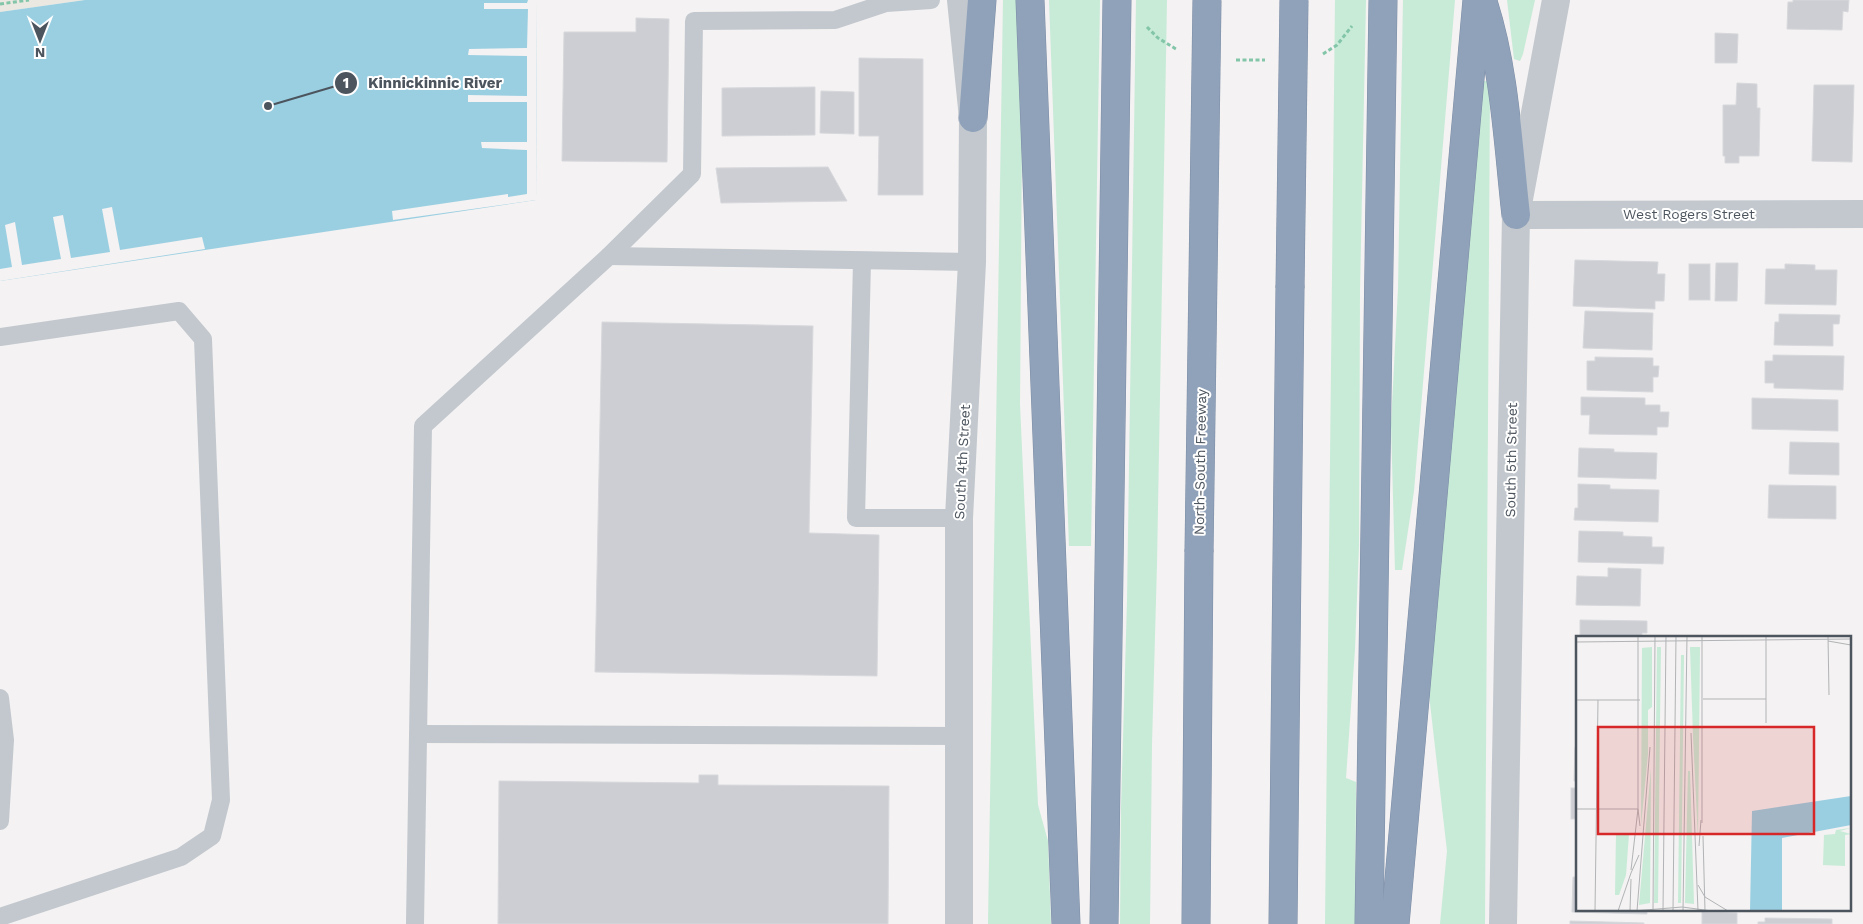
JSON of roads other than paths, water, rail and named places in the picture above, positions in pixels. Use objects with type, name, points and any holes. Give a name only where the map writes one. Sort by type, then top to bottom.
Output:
[{"type":"highway","points":[[974,118],[982,0]]},
{"type":"highway","points":[[1030,0],[1066,924]]},
{"type":"highway","points":[[1104,924],[1117,0]]},
{"type":"highway","name":"North-South Freeway","points":[[1196,924],[1207,0]]},
{"type":"highway","points":[[1284,924],[1294,0]]},
{"type":"highway","points":[[1369,924],[1382,0]]},
{"type":"highway","points":[[1395,924],[1477,0]]},
{"type":"highway","points":[[1483,0],[1490,23],[1500,80],[1516,215]]},
{"type":"street","name":"South 4th Street","points":[[959,924],[959,518],[972,262],[974,118],[961,0]]},
{"type":"street","name":"South 5th Street","points":[[1503,924],[1516,215],[1556,0]]},
{"type":"street","name":"West Rogers Street","points":[[1516,215],[1863,214]]},
{"type":"lane","points":[[415,924],[423,426],[609,256],[692,174],[694,21],[835,20],[886,3],[931,0]]},
{"type":"lane","points":[[609,256],[972,262]]},
{"type":"lane","points":[[862,261],[856,518],[959,518]]},
{"type":"lane","points":[[0,337],[179,311],[203,339],[221,800],[212,836],[181,857],[0,917]]},
{"type":"lane","points":[[0,698],[4,740],[0,821]]},
{"type":"lane","points":[[418,734],[959,736]]},
{"type":"water","points":[[85,0],[537,0],[536,200],[0,281],[0,12]]},
{"type":"place","name":"Kinnickinnic River","points":[[268,106]]}]
